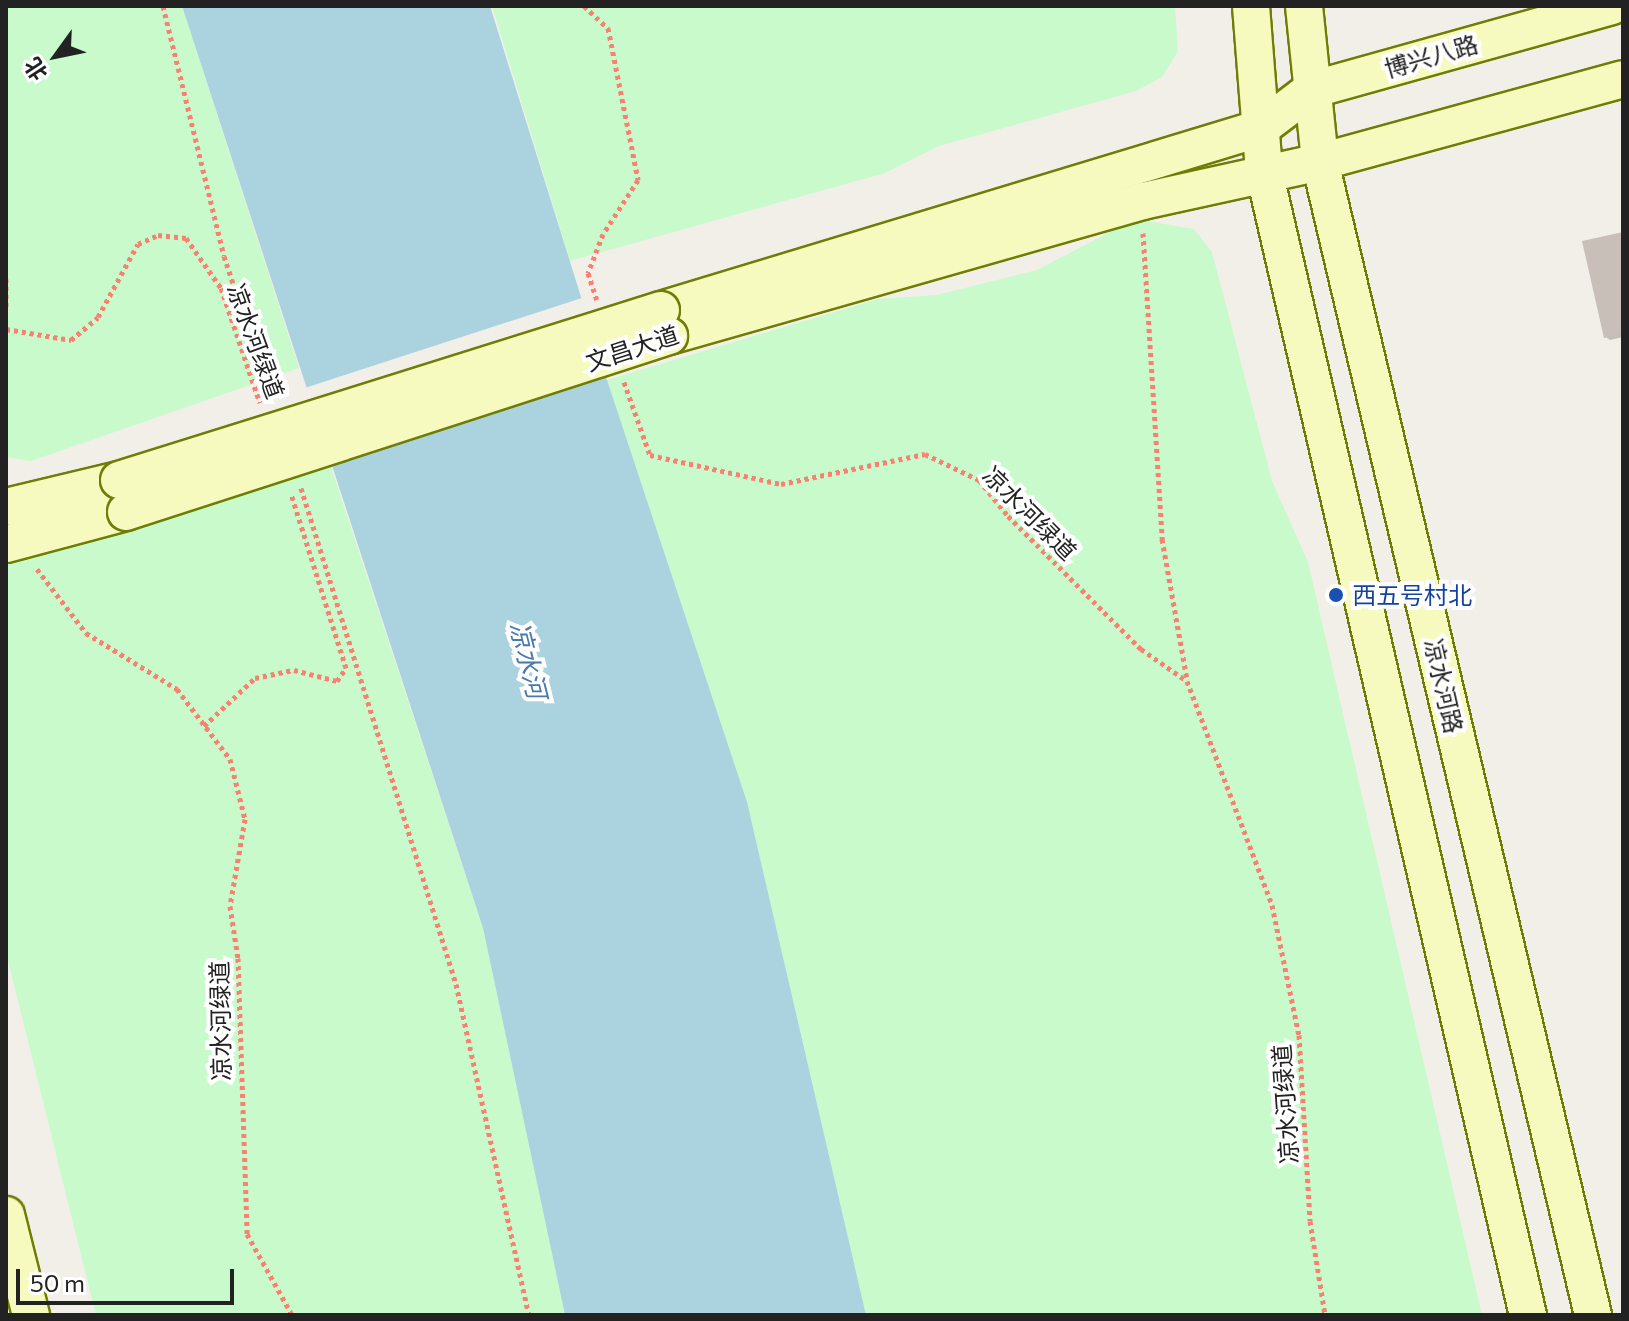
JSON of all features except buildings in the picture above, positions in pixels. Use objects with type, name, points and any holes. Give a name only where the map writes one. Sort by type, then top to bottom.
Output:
[{"type":"main road","points":[[1251,6],[1264,171],[1528,1315]]},
{"type":"main road","name":"凉水河路","points":[[1304,6],[1320,162],[1593,1315]]},
{"type":"main road","name":"博兴八路","points":[[1261,128],[1311,90],[1611,6]]},
{"type":"main road","points":[[1264,171],[1320,162],[1623,79]]},
{"type":"main road","name":"文昌大道","points":[[9,531],[665,323],[1261,128]]},
{"type":"main road","name":"文昌大道","points":[[665,323],[1264,171]]},
{"type":"main road","points":[[6,1215],[31,1315]]},
{"type":"path","points":[[163,6],[224,256],[272,400]]},
{"type":"path","points":[[584,6],[608,28],[638,180],[603,234],[588,273],[603,316]]},
{"type":"path","points":[[1143,201],[1162,539],[1187,681]]},
{"type":"path","name":"凉水河绿道","points":[[6,329],[71,340],[98,317],[138,244],[158,235],[186,238],[221,288],[264,415]]},
{"type":"path","points":[[6,279],[6,308]]},
{"type":"path","name":"凉水河绿道","points":[[622,374],[650,455],[781,484],[925,454],[979,480],[1008,516],[1141,649],[1187,681],[1272,905],[1299,1035],[1310,1221],[1325,1315]]},
{"type":"path","points":[[296,473],[456,984],[529,1315]]},
{"type":"path","points":[[204,726],[255,678],[294,670],[337,681],[346,668],[291,494]]},
{"type":"path","name":"凉水河绿道","points":[[9,531],[86,633],[177,689],[230,759],[245,819],[230,906],[238,958],[247,1234],[292,1315]]},
{"type":"green space","points":[[6,6],[182,6],[299,368],[31,461],[6,457]]},
{"type":"green space","points":[[492,6],[1175,6],[1178,51],[1162,77],[1136,91],[939,146],[885,173],[570,261]]},
{"type":"green space","points":[[1135,219],[1194,229],[1212,252],[1272,481],[1308,562],[1482,1315],[866,1315],[747,802],[607,380],[878,299],[937,295],[1037,270]]},
{"type":"green space","points":[[327,455],[483,928],[565,1315],[96,1315],[6,953],[6,560]]},
{"type":"water","name":"凉水河","points":[[182,6],[490,6],[607,380],[747,802],[866,1315],[565,1315],[483,928]]},
{"type":"pier","points":[[585,297],[610,373],[326,465],[302,389]]},
{"type":"place","name":"西五号村北","points":[[1336,595]]}]
